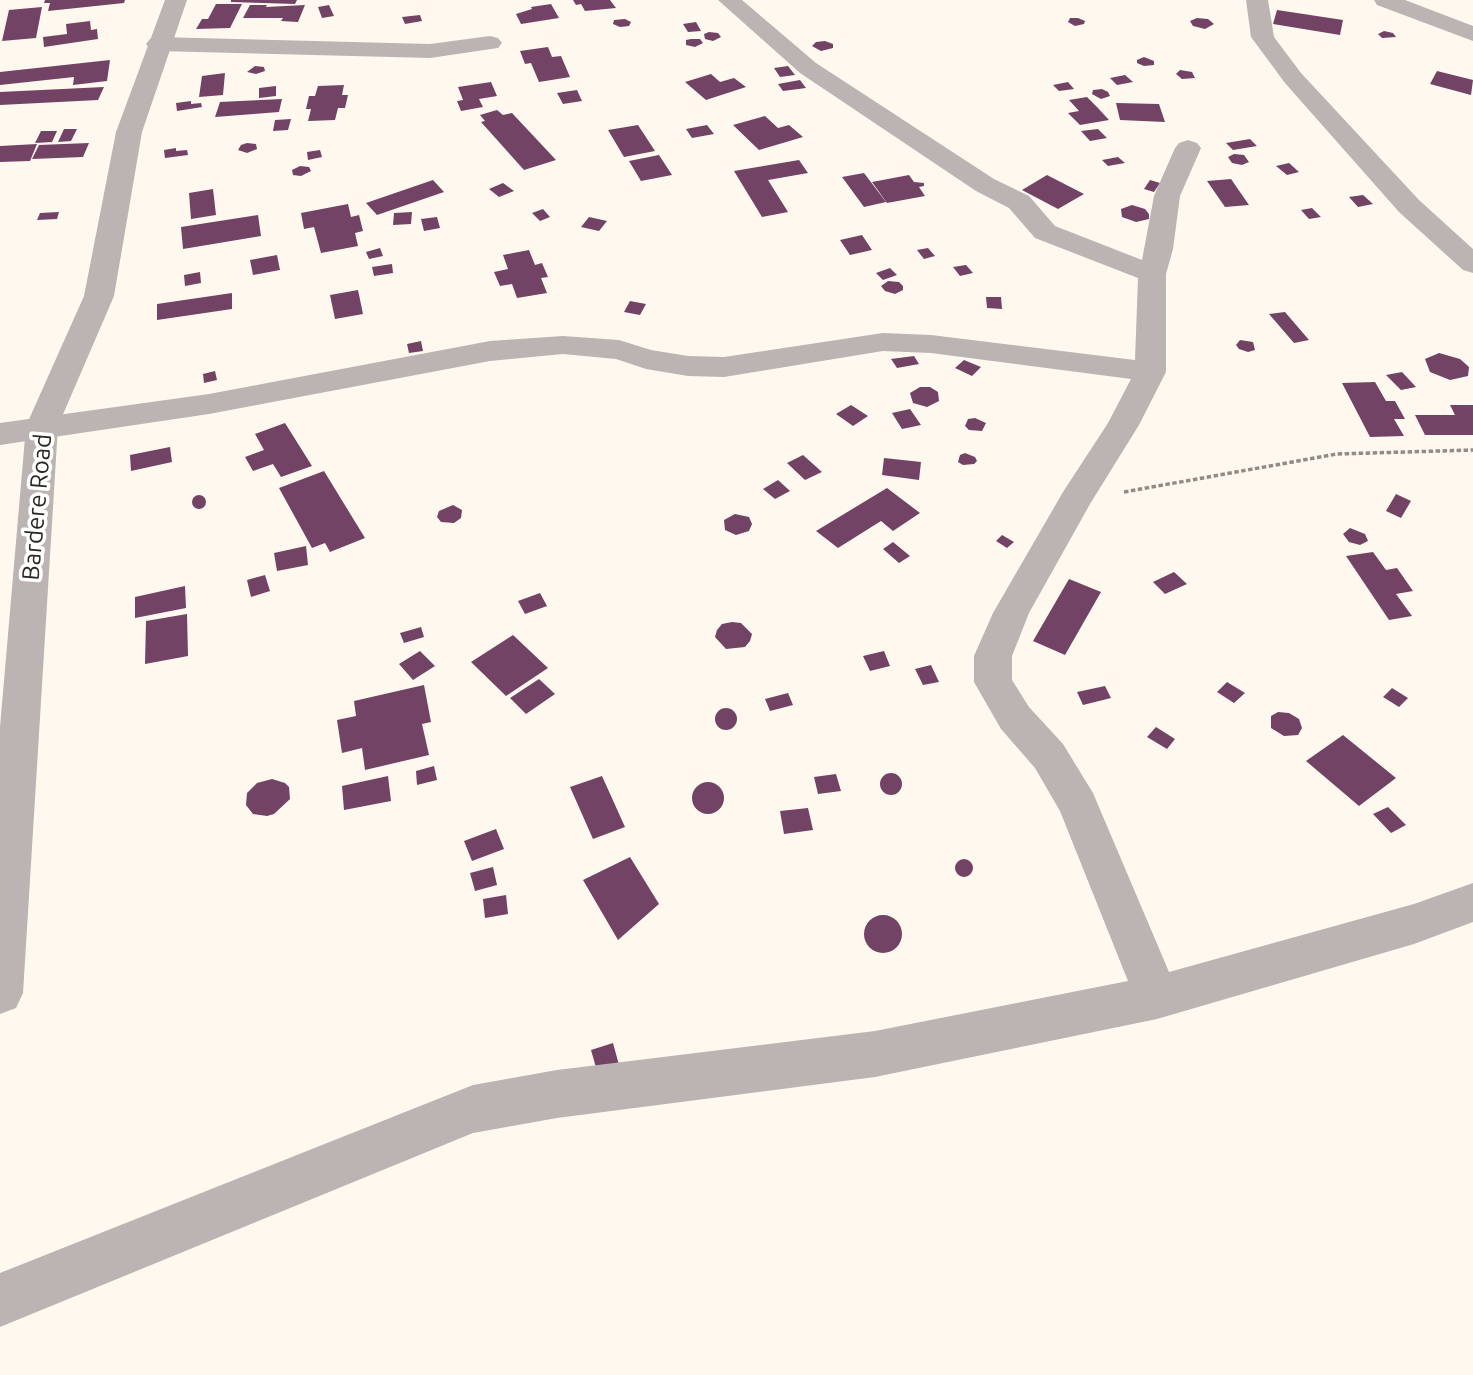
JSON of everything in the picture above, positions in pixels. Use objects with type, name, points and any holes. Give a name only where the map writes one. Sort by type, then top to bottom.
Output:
[{"type":"street","name":"Bardere Road","points":[[0,993],[42,426],[99,296],[129,132],[158,44],[176,0]]},
{"type":"street","points":[[729,0],[807,68],[985,185],[1019,202],[1045,232],[1152,274]]},
{"type":"street","points":[[1256,0],[1263,37],[1293,78],[1409,206],[1473,264]]},
{"type":"street","points":[[1385,0],[1473,34]]},
{"type":"street","points":[[158,44],[430,51],[490,43]]},
{"type":"street","points":[[1157,997],[1078,805],[1049,756],[1015,718],[993,682],[993,656],[1011,613],[1074,500],[1124,425],[1150,372],[1152,274],[1159,249],[1167,196],[1188,148]]},
{"type":"street","points":[[0,434],[209,404],[490,351],[563,345],[619,350],[646,359],[688,366],[724,367],[883,342],[931,344],[1150,372]]},
{"type":"street","points":[[0,1300],[473,1109],[557,1094],[875,1054],[1157,997],[1414,924],[1473,902]]},
{"type":"path","points":[[1074,500],[1336,454],[1473,450]]},
{"type":"building","points":[[45,0],[125,0],[124,3],[48,11],[50,3],[44,3]]},
{"type":"building","points":[[231,0],[297,0],[295,4]]},
{"type":"building","points":[[573,0],[610,0],[616,8],[585,11],[581,4],[576,5]]},
{"type":"building","points":[[216,4],[242,4],[230,28],[196,29],[202,19],[208,19]]},
{"type":"building","points":[[551,4],[559,18],[521,24],[516,14],[532,9],[531,7]]},
{"type":"building","points":[[250,5],[305,5],[298,22],[281,21],[283,18],[243,18]]},
{"type":"building","points":[[329,5],[334,16],[322,18],[318,7]]},
{"type":"building","points":[[42,7],[36,38],[2,41],[9,10]]},
{"type":"building","points":[[1277,10],[1343,20],[1340,35],[1273,24]]},
{"type":"building","points":[[420,15],[422,21],[405,24],[402,17]]},
{"type":"building","points":[[1070,18],[1085,21],[1084,24],[1075,26],[1068,22]]},
{"type":"building","points":[[1197,18],[1208,19],[1214,24],[1205,29],[1193,26],[1190,21]]},
{"type":"building","points":[[625,19],[631,22],[629,26],[620,27],[613,24],[614,20]]},
{"type":"building","points":[[90,21],[91,30],[97,29],[98,39],[44,47],[43,37],[67,34],[66,24]]},
{"type":"building","points":[[696,22],[701,31],[688,32],[683,24]]},
{"type":"building","points":[[1384,31],[1393,33],[1396,37],[1382,38],[1378,34]]},
{"type":"building","points":[[718,33],[721,37],[713,41],[705,39],[704,34]]},
{"type":"building","points":[[700,39],[703,43],[695,47],[686,45],[686,40]]},
{"type":"building","points":[[816,42],[833,44],[833,48],[821,51],[812,46]]},
{"type":"building","points":[[548,47],[552,57],[561,56],[570,77],[539,82],[531,63],[525,64],[520,51]]},
{"type":"building","points":[[1144,57],[1154,61],[1154,65],[1144,66],[1137,63],[1137,60]]},
{"type":"building","points":[[110,60],[107,81],[73,85],[74,77],[0,85],[0,72]]},
{"type":"building","points":[[255,66],[264,67],[265,71],[256,74],[247,72]]},
{"type":"building","points":[[788,66],[795,75],[780,77],[774,68]]},
{"type":"building","points":[[1180,70],[1192,72],[1195,78],[1182,79],[1176,74]]},
{"type":"building","points":[[1437,71],[1473,80],[1471,95],[1430,84]]},
{"type":"building","points":[[225,73],[223,95],[199,97],[202,76]]},
{"type":"building","points":[[711,74],[720,82],[734,78],[746,87],[706,100],[685,82]]},
{"type":"building","points":[[1125,75],[1133,82],[1117,85],[1110,78]]},
{"type":"building","points":[[800,80],[806,88],[783,91],[778,84]]},
{"type":"building","points":[[491,82],[497,96],[479,99],[483,107],[461,111],[457,101],[463,100],[458,87]]},
{"type":"building","points":[[1068,82],[1074,89],[1059,91],[1053,85]]},
{"type":"building","points":[[344,85],[342,95],[348,95],[345,108],[338,108],[335,120],[308,121],[311,109],[306,109],[309,96],[315,96],[318,86]]},
{"type":"building","points":[[276,86],[276,96],[259,98],[259,88]]},
{"type":"building","points":[[104,87],[98,100],[0,105],[0,92]]},
{"type":"building","points":[[1102,89],[1110,96],[1101,99],[1092,94],[1093,90]]},
{"type":"building","points":[[577,90],[582,101],[563,104],[557,93]]},
{"type":"building","points":[[1087,97],[1109,120],[1080,125],[1068,113],[1079,111],[1069,100]]},
{"type":"building","points":[[282,99],[279,112],[215,117],[220,102]]},
{"type":"building","points":[[191,101],[191,104],[201,103],[202,107],[177,111],[176,103]]},
{"type":"building","points":[[1116,103],[1159,104],[1165,122],[1120,120]]},
{"type":"building","points":[[497,110],[503,115],[512,113],[556,160],[524,170],[481,122],[485,121],[480,115]]},
{"type":"building","points":[[765,116],[778,128],[789,125],[803,137],[759,150],[733,125]]},
{"type":"building","points":[[291,119],[288,130],[273,131],[275,120]]},
{"type":"building","points":[[638,125],[655,151],[624,157],[608,130]]},
{"type":"building","points":[[707,125],[714,134],[692,138],[686,129]]},
{"type":"building","points":[[64,129],[77,129],[71,141],[58,142]]},
{"type":"building","points":[[1098,129],[1107,138],[1090,141],[1081,131]]},
{"type":"building","points":[[41,131],[57,131],[52,142],[35,143]]},
{"type":"building","points":[[1250,139],[1257,146],[1233,150],[1226,143]]},
{"type":"building","points":[[89,143],[83,157],[32,159],[39,145]]},
{"type":"building","points":[[37,144],[30,161],[0,162],[0,146]]},
{"type":"building","points":[[256,144],[257,149],[247,153],[238,150],[241,145]]},
{"type":"building","points":[[176,148],[176,151],[187,150],[188,155],[165,158],[164,150]]},
{"type":"building","points":[[320,150],[322,157],[308,160],[307,152]]},
{"type":"building","points":[[1234,154],[1244,155],[1249,162],[1242,165],[1232,163],[1228,157]]},
{"type":"building","points":[[659,155],[672,175],[641,181],[629,161]]},
{"type":"building","points":[[1118,157],[1125,163],[1108,166],[1102,160]]},
{"type":"building","points":[[799,160],[808,173],[768,180],[788,212],[762,217],[734,171]]},
{"type":"building","points":[[1289,163],[1299,172],[1287,175],[1276,166]]},
{"type":"building","points":[[300,166],[309,167],[311,171],[301,176],[293,175],[292,170]]},
{"type":"building","points":[[864,173],[886,202],[864,207],[842,177]]},
{"type":"building","points":[[909,175],[914,182],[924,183],[924,186],[919,187],[925,196],[887,203],[872,182]]},
{"type":"building","points":[[1047,175],[1084,194],[1058,209],[1022,190]]},
{"type":"building","points":[[1231,179],[1249,205],[1225,207],[1207,181]]},
{"type":"building","points":[[433,180],[444,192],[377,215],[366,203]]},
{"type":"building","points":[[1150,180],[1160,183],[1154,192],[1144,189]]},
{"type":"building","points":[[503,183],[514,191],[499,197],[489,189]]},
{"type":"building","points":[[213,189],[216,215],[191,219],[189,193]]},
{"type":"building","points":[[1363,195],[1373,204],[1358,207],[1349,197]]},
{"type":"building","points":[[348,204],[351,217],[359,215],[363,231],[355,233],[358,246],[321,253],[314,227],[304,229],[301,213]]},
{"type":"building","points":[[1132,205],[1145,209],[1149,219],[1136,222],[1122,217],[1121,209]]},
{"type":"building","points":[[1312,208],[1321,217],[1309,219],[1301,210]]},
{"type":"building","points":[[543,209],[550,217],[540,221],[532,213]]},
{"type":"building","points":[[59,212],[57,219],[37,220],[40,213]]},
{"type":"building","points":[[412,212],[411,224],[393,225],[394,213]]},
{"type":"building","points":[[258,215],[261,236],[183,249],[181,227]]},
{"type":"building","points":[[437,217],[440,228],[424,231],[421,219]]},
{"type":"building","points":[[589,217],[607,221],[599,231],[581,227]]},
{"type":"building","points":[[862,235],[872,250],[850,255],[840,240]]},
{"type":"building","points":[[380,248],[383,256],[369,259],[366,252]]},
{"type":"building","points":[[928,248],[935,256],[924,259],[917,250]]},
{"type":"building","points":[[529,250],[535,265],[542,263],[548,277],[541,278],[547,293],[517,298],[512,284],[500,286],[494,272],[508,269],[503,255]]},
{"type":"building","points":[[277,255],[280,270],[253,275],[250,260]]},
{"type":"building","points":[[392,264],[393,273],[374,276],[372,267]]},
{"type":"building","points":[[966,265],[973,273],[960,276],[953,267]]},
{"type":"building","points":[[890,268],[897,275],[883,280],[876,273]]},
{"type":"building","points":[[200,272],[201,283],[185,286],[184,275]]},
{"type":"building","points":[[888,281],[899,282],[903,290],[895,294],[885,291],[881,286]]},
{"type":"building","points":[[358,290],[363,314],[335,319],[330,295]]},
{"type":"building","points":[[232,293],[232,309],[157,320],[157,304]]},
{"type":"building","points":[[986,297],[1001,297],[1002,309],[987,308]]},
{"type":"building","points":[[630,301],[646,304],[640,315],[624,312]]},
{"type":"building","points":[[1285,312],[1309,340],[1294,343],[1269,314]]},
{"type":"building","points":[[1240,340],[1253,342],[1255,350],[1248,352],[1239,349],[1236,345]]},
{"type":"building","points":[[421,341],[423,351],[409,353],[407,344]]},
{"type":"building","points":[[1439,353],[1460,359],[1469,367],[1468,376],[1450,380],[1430,372],[1425,359]]},
{"type":"building","points":[[914,356],[919,364],[897,368],[891,359]]},
{"type":"building","points":[[964,360],[981,367],[972,376],[955,368]]},
{"type":"building","points":[[215,371],[217,380],[204,383],[203,374]]},
{"type":"building","points":[[1402,372],[1416,387],[1401,390],[1386,375]]},
{"type":"building","points":[[1375,382],[1386,401],[1395,401],[1405,419],[1394,419],[1404,436],[1370,437],[1342,383]]},
{"type":"building","points":[[920,387],[930,387],[938,392],[939,401],[927,407],[913,403],[910,393]]},
{"type":"building","points":[[851,405],[868,416],[853,426],[836,414]]},
{"type":"building","points":[[1450,405],[1473,405],[1473,435],[1425,435],[1415,415],[1455,415]]},
{"type":"building","points":[[910,409],[921,425],[902,429],[892,413]]},
{"type":"building","points":[[975,418],[986,423],[982,431],[969,430],[965,426],[968,419]]},
{"type":"building","points":[[285,423],[312,466],[281,477],[273,464],[253,471],[245,457],[264,450],[255,434]]},
{"type":"building","points":[[170,447],[172,462],[131,471],[130,455]]},
{"type":"building","points":[[965,453],[975,457],[977,461],[963,465],[958,462],[960,455]]},
{"type":"building","points":[[803,455],[822,472],[805,480],[787,463]]},
{"type":"building","points":[[884,458],[921,462],[919,480],[882,475]]},
{"type":"building","points":[[324,471],[365,538],[330,552],[325,543],[312,548],[279,488]]},
{"type":"building","points":[[778,480],[790,491],[775,499],[763,489]]},
{"type":"building","points":[[887,488],[920,513],[893,531],[881,521],[838,548],[816,531]]},
{"type":"building","points":[[1396,494],[1411,501],[1401,518],[1386,511]]},
{"type":"building","points":[[199,495],[204,497],[204,507],[199,509],[194,507],[192,502],[194,497]]},
{"type":"building","points":[[453,505],[462,510],[461,518],[454,523],[441,522],[437,517],[439,511]]},
{"type":"building","points":[[735,514],[749,517],[752,524],[749,531],[736,535],[725,530],[724,520]]},
{"type":"building","points":[[1350,528],[1365,534],[1368,541],[1360,545],[1349,542],[1343,534]]},
{"type":"building","points":[[1002,535],[1014,542],[1007,548],[996,541]]},
{"type":"building","points":[[893,542],[910,556],[899,563],[883,549]]},
{"type":"building","points":[[306,546],[308,565],[277,571],[274,553]]},
{"type":"building","points":[[1373,552],[1386,570],[1397,568],[1413,591],[1396,594],[1412,616],[1389,620],[1346,556]]},
{"type":"building","points":[[1174,572],[1187,584],[1165,594],[1153,582]]},
{"type":"building","points":[[265,575],[270,591],[251,597],[247,580]]},
{"type":"building","points":[[1069,579],[1101,592],[1065,655],[1033,641]]},
{"type":"building","points":[[185,586],[186,608],[135,618],[135,597]]},
{"type":"building","points":[[540,593],[547,606],[525,614],[518,601]]},
{"type":"building","points":[[187,614],[188,656],[145,664],[146,621]]},
{"type":"building","points":[[741,623],[752,634],[745,647],[726,649],[715,637],[722,624]]},
{"type":"building","points":[[421,627],[424,637],[404,643],[400,633]]},
{"type":"building","points":[[513,635],[548,668],[506,696],[471,662]]},
{"type":"building","points":[[420,651],[435,666],[413,680],[399,664]]},
{"type":"building","points":[[884,651],[890,666],[870,671],[863,656]]},
{"type":"building","points":[[931,665],[939,682],[923,685],[915,669]]},
{"type":"building","points":[[539,679],[555,694],[526,714],[510,698]]},
{"type":"building","points":[[1227,682],[1245,693],[1234,703],[1217,692]]},
{"type":"building","points":[[424,685],[431,722],[422,724],[429,755],[365,770],[362,748],[342,753],[337,720],[356,716],[354,701]]},
{"type":"building","points":[[1105,686],[1111,698],[1083,705],[1077,692]]},
{"type":"building","points":[[1392,688],[1408,698],[1399,707],[1383,697]]},
{"type":"building","points":[[788,693],[793,705],[770,711],[765,699]]},
{"type":"building","points":[[726,708],[734,711],[737,719],[734,727],[726,730],[718,727],[715,719],[718,711]]},
{"type":"building","points":[[1278,712],[1289,713],[1299,719],[1302,728],[1298,735],[1284,736],[1271,728],[1271,716]]},
{"type":"building","points":[[1156,727],[1175,739],[1167,749],[1147,737]]},
{"type":"building","points":[[1343,735],[1396,778],[1359,806],[1306,761]]},
{"type":"building","points":[[434,766],[437,780],[417,785],[416,771]]},
{"type":"building","points":[[891,773],[899,776],[902,784],[899,792],[891,795],[883,792],[880,784],[883,776]]},
{"type":"building","points":[[836,774],[841,791],[818,794],[814,777]]},
{"type":"building","points":[[388,776],[391,801],[344,810],[342,786]]},
{"type":"building","points":[[602,776],[625,827],[593,839],[570,787]]},
{"type":"building","points":[[272,779],[289,787],[290,799],[274,814],[253,814],[246,805],[247,793],[257,783]]},
{"type":"building","points":[[708,782],[719,787],[724,798],[719,809],[708,814],[697,809],[692,798],[697,787]]},
{"type":"building","points":[[1388,807],[1406,825],[1391,833],[1373,814]]},
{"type":"building","points":[[808,808],[813,830],[784,834],[780,811]]},
{"type":"building","points":[[496,829],[504,849],[472,861],[464,841]]},
{"type":"building","points":[[630,857],[659,904],[618,940],[583,880]]},
{"type":"building","points":[[964,859],[970,862],[973,868],[970,874],[964,877],[958,874],[955,868],[958,862]]},
{"type":"building","points":[[493,867],[497,885],[475,891],[470,873]]},
{"type":"building","points":[[506,895],[508,914],[485,918],[483,899]]},
{"type":"building","points":[[883,915],[896,921],[902,934],[896,947],[883,953],[870,947],[864,934],[870,921]]},
{"type":"building","points":[[613,1043],[619,1065],[597,1071],[591,1050]]}]
